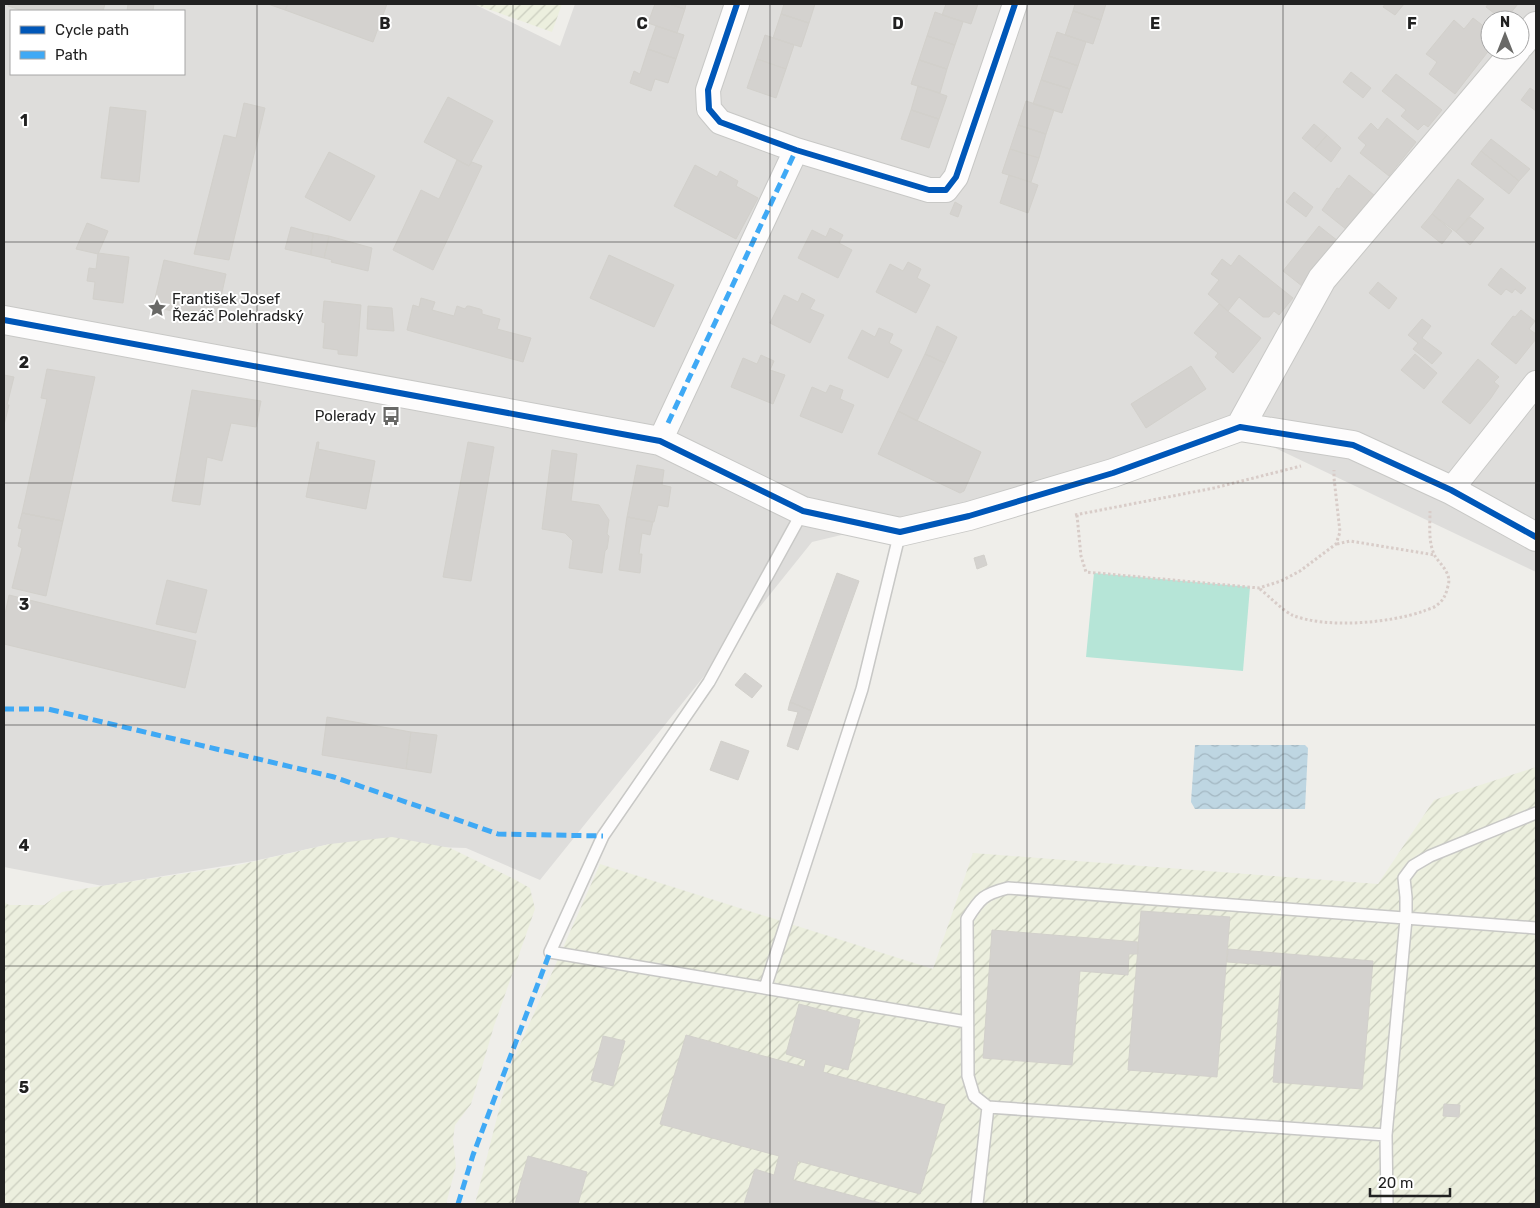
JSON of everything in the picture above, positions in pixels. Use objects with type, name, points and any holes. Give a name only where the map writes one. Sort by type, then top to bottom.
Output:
[{"type":"street","points":[[737,4],[708,90],[709,109],[720,122],[796,150],[928,190],[946,190],[956,177],[1015,4]]},
{"type":"street","points":[[1240,427],[1322,279],[1508,60]]},
{"type":"street","points":[[660,442],[796,150]]},
{"type":"street","points":[[4,320],[660,442],[803,511],[900,532],[969,516],[1113,473],[1240,427],[1353,445],[1441,498],[1536,538]]},
{"type":"street","points":[[1441,498],[1536,383]]},
{"type":"lane","points":[[803,511],[710,682],[603,836],[550,952],[967,1022]]},
{"type":"lane","points":[[764,988],[862,688],[900,532]]},
{"type":"lane","points":[[1387,1204],[1386,1136],[1406,919],[1404,878],[1413,866],[1430,856],[1536,814]]},
{"type":"lane","points":[[1386,1136],[988,1107],[974,1096],[968,1076],[967,919],[977,904],[990,892],[1008,888],[1536,928]]},
{"type":"lane","points":[[977,1204],[988,1107]]},
{"type":"path","points":[[1068,516],[1214,488],[1310,463]]},
{"type":"path","points":[[1335,465],[1334,478],[1340,532],[1336,544]]},
{"type":"path","points":[[1259,588],[1291,614],[1334,623],[1398,619],[1436,607],[1444,599],[1450,583],[1445,568],[1435,555],[1430,537],[1441,498]]},
{"type":"path","points":[[1077,515],[1081,556],[1086,572],[1259,588],[1281,581],[1300,571],[1336,544],[1350,541],[1435,555]]},
{"type":"shaded area","points":[[4,4],[474,4],[560,46],[575,4],[1536,4],[1536,572],[1252,437],[812,542],[540,880],[466,848],[330,844],[254,861],[103,886],[4,867]]},
{"type":"green space","points":[[474,4],[562,4],[552,32]]},
{"type":"green space","points":[[1094,573],[1250,587],[1243,671],[1086,657]]},
{"type":"green space","points":[[1536,767],[1536,1204],[475,1204],[509,1070],[600,864],[933,969],[973,853],[1378,884],[1434,800]]},
{"type":"green space","points":[[392,837],[450,848],[512,878],[530,888],[535,909],[494,1026],[471,1104],[455,1125],[453,1140],[456,1166],[446,1204],[4,1204],[4,902],[9,905],[44,905],[62,892],[234,866],[330,844]]},
{"type":"water","points":[[1195,745],[1305,745],[1308,748],[1305,809],[1195,809],[1191,802]]},
{"type":"building","points":[[9,4],[105,4],[103,10],[21,10],[8,6]]},
{"type":"building","points":[[128,4],[154,4],[153,10],[127,10]]},
{"type":"building","points":[[268,4],[288,4],[285,10]]},
{"type":"building","points":[[288,4],[387,4],[373,42],[285,10]]},
{"type":"building","points":[[655,4],[669,4],[685,9],[677,33],[648,23]]},
{"type":"building","points":[[669,4],[686,4],[685,9]]},
{"type":"building","points":[[784,4],[815,4],[809,23],[781,14]]},
{"type":"building","points":[[946,4],[978,4],[971,24],[942,15]]},
{"type":"building","points":[[1075,4],[1106,4],[1101,20],[1073,11]]},
{"type":"building","points":[[1385,4],[1404,4],[1395,15],[1383,7]]},
{"type":"building","points":[[1488,4],[1518,4],[1513,10],[1490,10],[1486,7]]},
{"type":"building","points":[[1073,11],[1101,20],[1093,44],[1065,35]]},
{"type":"building","points":[[935,12],[963,22],[955,45],[927,36]]},
{"type":"building","points":[[781,14],[809,23],[801,47],[773,38]]},
{"type":"building","points":[[1473,18],[1480,23],[1481,60],[1455,94],[1429,74],[1437,62],[1426,54],[1454,20],[1464,29]]},
{"type":"building","points":[[656,26],[684,35],[676,59],[648,49]]},
{"type":"building","points":[[1057,32],[1086,42],[1078,66],[1049,56]]},
{"type":"building","points":[[765,35],[794,45],[786,69],[757,59]]},
{"type":"building","points":[[927,36],[955,45],[947,69],[919,60]]},
{"type":"building","points":[[648,49],[676,59],[668,83],[655,79],[651,91],[630,83],[634,71],[640,74]]},
{"type":"building","points":[[1049,56],[1078,66],[1070,89],[1041,80]]},
{"type":"building","points":[[757,59],[786,69],[776,98],[747,88]]},
{"type":"building","points":[[919,60],[947,69],[940,93],[911,84]]},
{"type":"building","points":[[1351,72],[1371,88],[1363,98],[1343,82]]},
{"type":"building","points":[[1396,74],[1442,110],[1428,127],[1424,124],[1418,130],[1401,116],[1406,110],[1382,91]]},
{"type":"building","points":[[1041,80],[1070,89],[1062,113],[1033,104]]},
{"type":"building","points":[[918,86],[947,96],[939,119],[911,110]]},
{"type":"building","points":[[1530,88],[1536,92],[1536,111],[1521,100]]},
{"type":"building","points":[[448,97],[493,121],[469,166],[424,142]]},
{"type":"building","points":[[1026,101],[1054,110],[1046,134],[1018,125]]},
{"type":"building","points":[[244,103],[265,108],[229,260],[194,254],[224,135],[236,138]]},
{"type":"building","points":[[110,107],[146,111],[139,182],[101,178]]},
{"type":"building","points":[[911,110],[939,119],[929,148],[901,139]]},
{"type":"building","points":[[1387,118],[1416,142],[1389,176],[1360,153],[1366,145],[1358,138],[1371,123],[1378,130]]},
{"type":"building","points":[[1314,124],[1327,135],[1315,149],[1302,138]]},
{"type":"building","points":[[1018,125],[1046,134],[1039,158],[1010,149]]},
{"type":"building","points":[[1327,135],[1341,148],[1331,162],[1315,149]]},
{"type":"building","points":[[1491,139],[1530,169],[1519,181],[1481,151]]},
{"type":"building","points":[[1010,149],[1039,158],[1031,182],[1002,173]]},
{"type":"building","points":[[1481,151],[1519,181],[1509,194],[1471,164]]},
{"type":"building","points":[[329,152],[375,176],[350,221],[305,197]]},
{"type":"building","points":[[457,160],[469,166],[472,162],[482,166],[433,270],[393,250],[421,190],[439,199]]},
{"type":"building","points":[[695,165],[717,177],[720,171],[738,181],[736,186],[758,198],[736,239],[674,206]]},
{"type":"building","points":[[1009,175],[1038,185],[1028,213],[1000,203]]},
{"type":"building","points":[[1349,175],[1374,195],[1347,230],[1322,210],[1337,188],[1339,189]]},
{"type":"building","points":[[1458,179],[1484,199],[1456,232],[1432,214]]},
{"type":"building","points":[[1294,192],[1313,207],[1306,217],[1286,202]]},
{"type":"building","points":[[955,202],[962,206],[958,217],[950,214]]},
{"type":"building","points":[[1432,214],[1452,231],[1442,244],[1421,227]]},
{"type":"building","points":[[1470,217],[1484,228],[1470,245],[1456,232]]},
{"type":"building","points":[[87,223],[108,231],[98,254],[76,249]]},
{"type":"building","points":[[1319,226],[1338,241],[1302,286],[1283,271]]},
{"type":"building","points":[[291,227],[313,233],[311,255],[285,249]]},
{"type":"building","points":[[830,228],[843,235],[839,243],[852,250],[838,278],[798,258],[812,230],[826,237]]},
{"type":"building","points":[[313,233],[329,236],[324,258],[311,255]]},
{"type":"building","points":[[329,236],[372,248],[368,271],[331,262],[332,260],[324,258]]},
{"type":"building","points":[[98,253],[129,257],[123,303],[93,299],[95,282],[87,281],[89,268],[96,269]]},
{"type":"building","points":[[609,255],[674,285],[654,327],[590,298]]},
{"type":"building","points":[[1239,255],[1293,298],[1279,315],[1274,311],[1269,317],[1263,317],[1239,297],[1228,311],[1208,294],[1219,280],[1211,274],[1222,259],[1231,266]]},
{"type":"building","points":[[164,260],[226,274],[216,320],[153,307]]},
{"type":"building","points":[[908,262],[921,269],[917,278],[930,285],[916,313],[876,292],[890,264],[903,271]]},
{"type":"building","points":[[1501,268],[1526,288],[1521,294],[1515,289],[1512,293],[1506,289],[1501,295],[1488,285]]},
{"type":"building","points":[[1378,282],[1397,298],[1389,309],[1369,293]]},
{"type":"building","points":[[802,293],[815,300],[810,309],[824,315],[810,343],[770,323],[784,295],[798,302]]},
{"type":"building","points":[[421,298],[435,302],[432,310],[454,316],[457,306],[465,309],[469,306],[480,309],[482,314],[500,319],[497,329],[531,338],[523,362],[407,330],[413,305],[419,307]]},
{"type":"building","points":[[324,301],[361,305],[357,356],[338,354],[338,350],[323,348],[325,323],[322,322]]},
{"type":"building","points":[[1219,304],[1261,338],[1233,373],[1215,357],[1218,353],[1194,333]]},
{"type":"building","points":[[368,306],[392,308],[394,331],[367,329]]},
{"type":"building","points":[[1521,310],[1535,321],[1529,329],[1536,334],[1536,339],[1516,364],[1491,344],[1513,316],[1515,317]]},
{"type":"building","points":[[1422,319],[1431,326],[1422,338],[1442,353],[1432,364],[1413,349],[1418,343],[1408,335]]},
{"type":"building","points":[[937,326],[957,337],[945,363],[925,354]]},
{"type":"building","points":[[879,328],[893,334],[889,343],[902,350],[888,378],[848,358],[862,330],[875,337]]},
{"type":"building","points":[[925,354],[945,363],[917,421],[898,411]]},
{"type":"building","points":[[1415,354],[1437,373],[1424,389],[1401,370]]},
{"type":"building","points":[[761,355],[774,361],[770,370],[785,375],[773,404],[731,387],[743,358],[757,364]]},
{"type":"building","points":[[1478,359],[1499,377],[1494,382],[1499,386],[1470,424],[1442,402]]},
{"type":"building","points":[[1191,366],[1206,389],[1146,428],[1131,404]]},
{"type":"building","points":[[47,369],[95,377],[63,521],[22,513],[47,399],[41,398]]},
{"type":"building","points":[[4,375],[14,377],[4,425]]},
{"type":"building","points":[[830,385],[843,390],[840,399],[854,405],[842,433],[800,416],[812,387],[826,393]]},
{"type":"building","points":[[192,390],[261,401],[256,427],[231,423],[222,461],[207,457],[200,505],[172,501]]},
{"type":"building","points":[[898,411],[981,452],[964,491],[960,493],[878,454]]},
{"type":"building","points":[[317,442],[319,442],[318,449],[375,461],[366,509],[306,497]]},
{"type":"building","points":[[468,442],[494,447],[471,581],[443,577]]},
{"type":"building","points":[[552,450],[577,454],[571,501],[599,505],[609,520],[607,534],[609,536],[602,573],[569,568],[573,541],[565,533],[542,529]]},
{"type":"building","points":[[637,465],[664,470],[662,485],[671,487],[668,507],[658,505],[654,522],[627,517]]},
{"type":"building","points":[[22,513],[63,521],[46,596],[12,588],[22,548],[18,546],[22,529],[18,528]]},
{"type":"building","points":[[627,517],[653,522],[650,535],[642,533],[639,554],[642,554],[640,573],[619,570]]},
{"type":"building","points":[[984,555],[987,565],[977,569],[974,558]]},
{"type":"building","points":[[837,573],[859,581],[812,711],[790,702]]},
{"type":"building","points":[[167,580],[207,590],[196,633],[156,624]]},
{"type":"building","points":[[9,595],[196,641],[185,688],[4,644],[4,619]]},
{"type":"building","points":[[745,673],[762,686],[752,698],[735,685]]},
{"type":"building","points":[[790,702],[812,711],[798,750],[787,746],[798,712],[788,710]]},
{"type":"building","points":[[327,717],[411,732],[406,769],[322,755]]},
{"type":"building","points":[[411,732],[437,735],[431,773],[406,769]]},
{"type":"building","points":[[721,741],[749,751],[738,780],[710,770]]},
{"type":"building","points":[[1141,911],[1230,917],[1217,1077],[1128,1070]]},
{"type":"building","points":[[992,930],[1138,942],[1138,954],[1129,954],[1128,975],[1080,971],[1072,1065],[983,1058]]},
{"type":"building","points":[[1228,949],[1373,961],[1362,1089],[1273,1082],[1282,966],[1227,962]]},
{"type":"building","points":[[799,1004],[860,1020],[848,1070],[825,1064],[823,1072],[945,1105],[920,1194],[798,1161],[793,1180],[884,1204],[744,1204],[755,1169],[774,1175],[779,1156],[660,1124],[686,1035],[804,1067],[806,1060],[786,1054]]},
{"type":"building","points":[[603,1036],[625,1041],[613,1086],[591,1080]]},
{"type":"building","points":[[1444,1104],[1460,1105],[1459,1117],[1443,1116]]},
{"type":"building","points":[[528,1156],[587,1172],[578,1204],[515,1204]]},
{"type":"marked path","points":[[668,423],[796,150]]},
{"type":"marked path","points":[[4,709],[48,709],[334,777],[498,834],[603,836]]},
{"type":"marked path","points":[[458,1204],[473,1155],[550,952]]},
{"type":"cycle path","points":[[737,4],[708,90],[709,109],[720,122],[796,150],[929,190],[946,190],[956,177],[1015,4]]},
{"type":"cycle path","points":[[4,320],[660,441],[803,511],[900,532],[969,516],[1113,473],[1240,427],[1353,445],[1451,490],[1536,537]]},
{"type":"place","name":"František Josef Řezáč Polehradský","points":[[157,308]]},
{"type":"place","name":"Polerady","points":[[391,416]]}]
